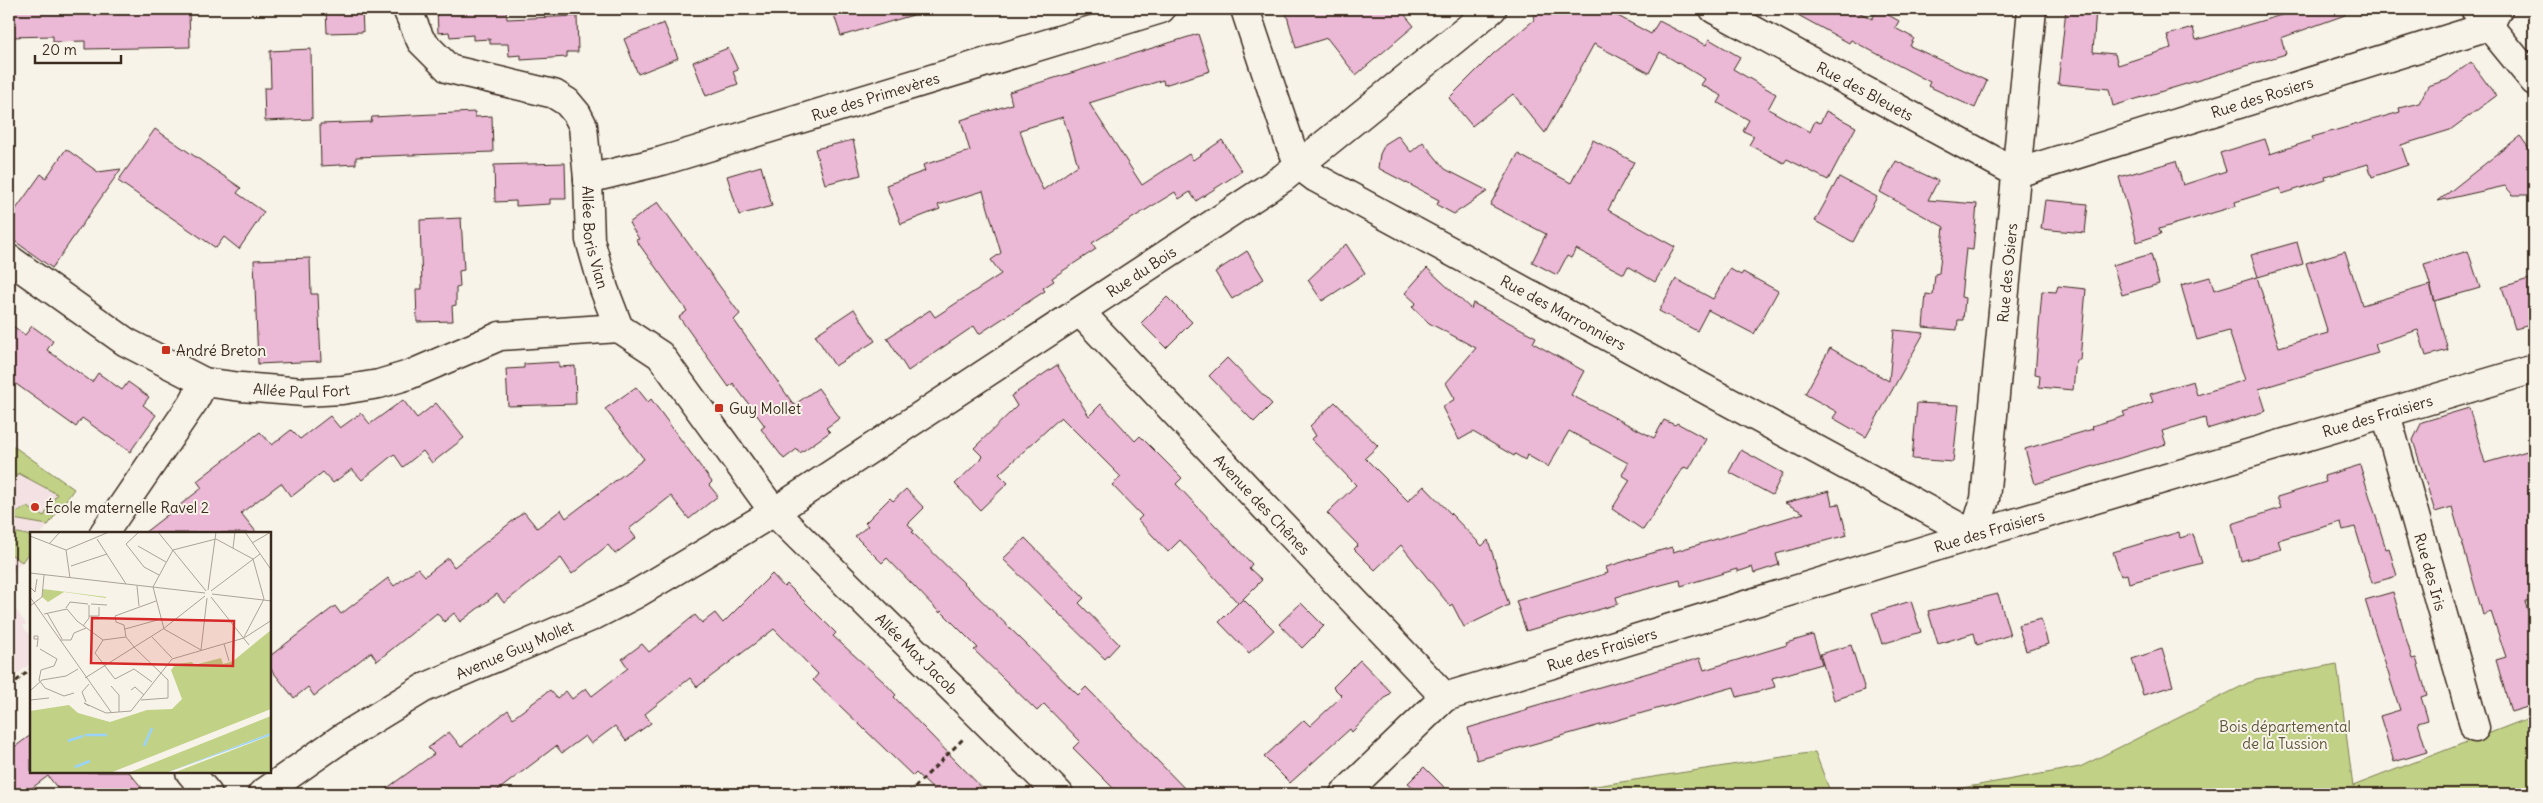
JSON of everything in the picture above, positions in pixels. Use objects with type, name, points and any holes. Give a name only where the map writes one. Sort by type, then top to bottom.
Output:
[{"type":"street","name":"Allée Boris Vian","points":[[407,9],[421,41],[449,69],[554,94],[567,102],[577,114],[583,126],[588,179],[590,240],[604,289],[619,328]]},
{"type":"street","name":"Rue des Primevères","points":[[588,179],[662,161],[1161,9]]},
{"type":"street","points":[[1246,9],[1290,144],[1300,166]]},
{"type":"street","name":"Rue du Bois","points":[[774,512],[1300,166],[1492,9]]},
{"type":"street","name":"Rue des Bleuets","points":[[1714,9],[2016,173]]},
{"type":"street","name":"Rue des Osiers","points":[[1974,535],[1986,499],[2032,9]]},
{"type":"street","points":[[2487,14],[2534,80]]},
{"type":"street","name":"Rue des Rosiers","points":[[2016,173],[2487,14]]},
{"type":"street","name":"Rue des Marronniers","points":[[1300,166],[1316,178],[1974,535]]},
{"type":"street","name":"Allée Paul Fort","points":[[9,259],[126,342],[204,382],[240,387],[304,392],[342,390],[379,384],[409,375],[500,336],[619,328]]},
{"type":"street","name":"Avenue des Chênes","points":[[1080,312],[1445,697]]},
{"type":"street","points":[[619,328],[660,355],[774,512]]},
{"type":"street","name":"Rue des Fraisiers","points":[[1445,697],[1974,535],[2534,369]]},
{"type":"street","points":[[105,532],[194,401],[204,382]]},
{"type":"street","name":"Rue des Iris","points":[[2386,414],[2476,728]]},
{"type":"street","name":"Allée Max Jacob","points":[[774,512],[1059,794]]},
{"type":"street","name":"Avenue Guy Mollet","points":[[262,794],[342,738],[424,688],[593,616],[774,512]]},
{"type":"street","points":[[1344,794],[1445,697]]},
{"type":"street","points":[[191,773],[208,794]]},
{"type":"path","points":[[9,687],[30,670]]},
{"type":"path","points":[[908,794],[983,720]]},
{"type":"shaded area","name":"École maternelle Ravel 2","points":[[9,443],[74,489],[43,532],[30,532],[30,550],[9,577]]},
{"type":"shaded area","points":[[9,600],[26,624],[23,626],[30,636],[30,664],[9,681]]},
{"type":"green space","points":[[9,443],[74,489],[48,525],[13,519],[15,513],[27,507],[44,516],[57,494],[18,473],[9,489]]},
{"type":"green space","points":[[14,534],[30,536],[30,550],[22,562],[9,553],[9,541]]},
{"type":"green space","name":"Bois départemental de la Tussion","points":[[2337,664],[2353,786],[2534,716],[2534,794],[1928,794],[2080,767],[2256,679]]},
{"type":"green space","points":[[1815,752],[1831,794],[1544,794]]},
{"type":"building","points":[[9,9],[189,9],[190,47],[85,49],[85,41],[53,42],[53,36],[9,37]]},
{"type":"building","points":[[326,9],[362,9],[363,32],[327,33]]},
{"type":"building","points":[[437,9],[506,9],[507,19],[577,16],[578,52],[567,52],[567,57],[521,60],[521,55],[509,56],[508,44],[490,44],[490,39],[473,40],[473,35],[450,37],[449,32],[438,33]]},
{"type":"building","points":[[832,9],[913,9],[913,15],[841,36]]},
{"type":"building","points":[[1285,9],[1400,9],[1414,26],[1356,75],[1327,38],[1296,48]]},
{"type":"building","points":[[1547,9],[1605,9],[1651,34],[1659,21],[1706,45],[1709,39],[1740,57],[1733,69],[1776,94],[1768,109],[1810,132],[1815,121],[1820,123],[1826,111],[1856,127],[1828,180],[1787,159],[1784,163],[1749,145],[1754,136],[1743,131],[1749,120],[1718,103],[1722,96],[1701,85],[1705,79],[1660,52],[1649,73],[1594,44],[1545,133],[1513,94],[1472,126],[1449,98],[1493,54],[1534,20],[1533,14],[1547,13]]},
{"type":"building","points":[[1787,9],[1853,9],[1872,19],[1878,9],[1899,21],[1895,28],[1914,38],[1910,46],[1987,81],[1975,108],[1928,86],[1930,82],[1851,40],[1849,43]]},
{"type":"building","points":[[2066,9],[2096,9],[2093,52],[2115,54],[2118,65],[2171,48],[2167,35],[2193,28],[2196,40],[2302,9],[2343,9],[2345,15],[2281,38],[2286,54],[2113,106],[2109,89],[2058,84]]},
{"type":"building","points":[[664,23],[678,58],[638,74],[624,39]]},
{"type":"building","points":[[1198,34],[1210,71],[1164,85],[1163,80],[1089,103],[1142,185],[1189,154],[1193,160],[1222,140],[1242,171],[1196,201],[1190,192],[1179,199],[1175,192],[1092,243],[1096,249],[1052,278],[1054,281],[1043,288],[1045,291],[979,334],[974,326],[908,371],[887,338],[930,310],[935,317],[1001,274],[991,260],[1001,253],[983,191],[938,205],[940,209],[901,224],[886,185],[925,171],[923,165],[970,151],[961,120],[1012,104],[1009,92]],"holes":[[[1063,117],[1078,165],[1043,190],[1028,156],[1020,130]]]},
{"type":"building","points":[[728,48],[738,70],[733,72],[738,84],[706,96],[693,62]]},
{"type":"building","points":[[311,49],[312,119],[265,121],[264,88],[271,88],[270,51]]},
{"type":"building","points":[[2471,62],[2496,96],[2450,130],[2401,145],[2408,165],[2372,177],[2368,164],[2325,177],[2326,180],[2282,194],[2280,188],[2235,202],[2236,206],[2159,229],[2161,234],[2137,242],[2119,177],[2176,161],[2183,185],[2226,171],[2220,153],[2265,139],[2270,154],[2313,140],[2312,137],[2400,112],[2399,108],[2419,103],[2428,86],[2447,80]]},
{"type":"building","points":[[475,112],[475,117],[492,116],[493,152],[356,157],[356,164],[321,166],[320,124],[371,122],[372,117]]},
{"type":"building","points":[[155,129],[241,188],[237,193],[264,212],[239,249],[224,237],[216,248],[118,181]]},
{"type":"building","points":[[1398,136],[1411,152],[1423,142],[1445,169],[1488,191],[1454,214],[1437,205],[1439,200],[1378,168],[1380,154],[1385,144]]},
{"type":"building","points":[[2520,136],[2534,155],[2534,195],[2513,195],[2505,186],[2438,201]]},
{"type":"building","points":[[853,140],[861,175],[825,184],[815,149]]},
{"type":"building","points":[[1593,140],[1634,162],[1608,210],[1675,247],[1655,282],[1628,266],[1624,274],[1576,249],[1571,258],[1567,256],[1557,275],[1532,262],[1546,234],[1490,205],[1518,154],[1571,183]]},
{"type":"building","points":[[66,149],[98,172],[121,169],[52,268],[9,237],[9,219],[41,174],[46,178]]},
{"type":"building","points":[[1896,161],[1938,181],[1928,200],[1977,204],[1973,250],[1966,249],[1961,297],[1965,298],[1963,320],[1958,320],[1957,330],[1923,327],[1926,294],[1933,295],[1935,274],[1939,273],[1944,227],[1880,192]]},
{"type":"building","points":[[565,163],[566,199],[550,199],[550,204],[516,206],[516,201],[495,202],[494,165]]},
{"type":"building","points":[[761,166],[772,206],[739,215],[727,176]]},
{"type":"building","points":[[1839,177],[1877,197],[1853,242],[1815,221]]},
{"type":"building","points":[[2045,200],[2088,204],[2085,233],[2041,229]]},
{"type":"building","points":[[658,202],[740,314],[734,320],[794,405],[818,388],[840,418],[826,428],[830,432],[800,453],[797,449],[784,459],[761,429],[765,426],[733,383],[729,387],[679,317],[687,311],[636,240],[639,239],[629,223]]},
{"type":"building","points":[[461,218],[464,270],[459,271],[460,287],[456,288],[456,305],[452,306],[453,321],[417,322],[416,289],[422,289],[420,220]]},
{"type":"building","points":[[2297,242],[2303,264],[2258,277],[2251,255]]},
{"type":"building","points":[[1346,244],[1365,273],[1322,301],[1308,280]]},
{"type":"building","points":[[1247,251],[1264,279],[1232,299],[1215,272]]},
{"type":"building","points":[[2345,251],[2362,305],[2430,285],[2448,350],[2426,356],[2418,330],[2375,344],[2378,353],[2259,389],[2266,411],[2207,429],[2205,418],[2162,431],[2166,444],[2035,484],[2025,449],[2093,429],[2092,426],[2125,416],[2123,412],[2153,402],[2150,394],[2193,381],[2197,395],[2245,380],[2229,331],[2197,340],[2181,285],[2210,277],[2214,290],[2257,277],[2279,347],[2328,333],[2306,263]]},
{"type":"building","points":[[2468,251],[2480,288],[2435,301],[2424,264]]},
{"type":"building","points":[[2151,254],[2159,284],[2122,295],[2113,265]]},
{"type":"building","points":[[310,258],[311,294],[318,294],[321,361],[258,364],[254,260]]},
{"type":"building","points":[[1427,268],[1471,309],[1473,303],[1536,337],[1533,343],[1584,371],[1571,395],[1654,438],[1664,420],[1675,425],[1677,423],[1706,439],[1689,469],[1684,467],[1643,530],[1612,509],[1630,480],[1622,475],[1628,463],[1569,431],[1548,467],[1527,455],[1525,460],[1515,454],[1514,456],[1473,432],[1459,440],[1442,407],[1455,399],[1446,383],[1476,348],[1429,323],[1412,307],[1416,303],[1405,293]]},
{"type":"building","points":[[1730,269],[1741,275],[1743,272],[1778,291],[1754,334],[1708,310],[1697,331],[1659,311],[1676,279],[1713,299]]},
{"type":"building","points":[[2529,279],[2534,296],[2534,324],[2515,329],[2502,287]]},
{"type":"building","points":[[2058,286],[2086,289],[2080,360],[2076,360],[2073,390],[2039,387],[2040,375],[2035,374],[2042,291],[2056,292]]},
{"type":"building","points":[[1167,297],[1192,322],[1166,348],[1141,323]]},
{"type":"building","points":[[854,309],[875,341],[835,366],[815,335]]},
{"type":"building","points":[[9,323],[25,335],[32,326],[53,341],[47,350],[92,382],[98,373],[122,390],[128,382],[149,397],[143,405],[156,415],[130,452],[82,418],[76,427],[9,379]]},
{"type":"building","points":[[1894,330],[1924,333],[1866,437],[1833,418],[1837,412],[1805,394],[1830,348],[1889,381]]},
{"type":"building","points":[[1227,358],[1272,404],[1254,422],[1209,376]]},
{"type":"building","points":[[559,362],[559,367],[575,366],[576,404],[508,406],[506,369],[524,368],[524,364]]},
{"type":"building","points":[[1057,365],[1089,416],[1101,404],[1135,441],[1140,436],[1182,478],[1176,484],[1252,564],[1249,568],[1262,580],[1243,599],[1274,630],[1249,653],[1219,622],[1238,603],[1180,540],[1168,552],[1138,520],[1142,516],[1112,485],[1121,477],[1061,417],[999,474],[1008,483],[980,510],[955,484],[983,457],[974,448],[1017,406],[1011,396]]},
{"type":"building","points":[[636,387],[648,402],[651,399],[712,482],[709,485],[718,496],[689,519],[671,496],[629,529],[636,538],[615,554],[608,545],[572,574],[561,558],[504,603],[497,594],[460,622],[454,613],[444,622],[437,613],[377,661],[371,652],[314,696],[308,687],[294,698],[271,669],[271,655],[335,606],[341,614],[388,578],[394,586],[418,568],[425,576],[448,558],[454,567],[524,512],[537,528],[561,510],[566,518],[644,459],[605,409]]},
{"type":"building","points":[[403,400],[417,418],[436,403],[464,438],[432,463],[423,451],[403,467],[394,454],[362,480],[352,469],[333,483],[323,472],[291,497],[281,483],[241,513],[256,532],[145,532],[202,488],[197,481],[260,432],[272,445],[291,430],[300,439],[330,416],[340,428],[361,413],[370,424]]},
{"type":"building","points":[[1335,402],[1378,446],[1365,458],[1408,501],[1424,486],[1482,546],[1488,540],[1509,605],[1464,627],[1452,604],[1450,606],[1401,545],[1375,570],[1354,549],[1358,545],[1327,513],[1356,485],[1311,439],[1316,436],[1310,426]]},
{"type":"building","points":[[1917,403],[1959,405],[1953,462],[1912,459]]},
{"type":"building","points":[[2469,408],[2485,463],[2534,449],[2534,601],[2525,602],[2534,629],[2534,705],[2511,712],[2496,660],[2506,657],[2491,612],[2483,615],[2452,507],[2435,512],[2413,440],[2422,422]]},
{"type":"building","points":[[1741,450],[1783,473],[1772,495],[1729,472]]},
{"type":"building","points":[[2360,465],[2386,549],[2389,548],[2397,576],[2372,583],[2355,527],[2343,530],[2341,522],[2278,540],[2281,549],[2241,561],[2232,524],[2281,508],[2277,497],[2326,482],[2324,476]]},
{"type":"building","points":[[906,489],[924,508],[908,524],[914,531],[912,532],[1078,695],[1086,687],[1190,794],[1119,794],[1073,748],[1080,741],[1044,704],[1037,711],[974,650],[978,648],[941,611],[940,613],[887,558],[882,563],[855,536],[868,526],[865,523],[890,498],[893,501]]},
{"type":"building","points":[[1829,491],[1832,505],[1839,504],[1847,535],[1776,554],[1779,565],[1754,573],[1752,567],[1737,572],[1737,569],[1681,586],[1680,580],[1616,597],[1618,604],[1526,631],[1516,601],[1608,573],[1606,567],[1672,547],[1673,552],[1804,513],[1785,503]]},
{"type":"building","points":[[2179,532],[2180,538],[2193,534],[2202,563],[2129,583],[2127,574],[2121,576],[2113,552]]},
{"type":"building","points":[[1025,538],[1084,598],[1079,603],[1119,644],[1105,659],[1003,559]]},
{"type":"building","points":[[772,574],[784,587],[787,584],[836,633],[833,636],[885,683],[896,695],[894,697],[988,794],[938,794],[916,773],[913,776],[813,680],[818,674],[774,629],[697,687],[690,678],[645,714],[651,723],[626,741],[615,726],[591,744],[585,736],[562,753],[556,746],[493,794],[379,794],[434,754],[428,748],[449,732],[461,747],[508,710],[513,718],[550,690],[557,698],[566,691],[572,699],[586,688],[592,696],[628,668],[622,659],[642,644],[649,652],[695,615],[702,623],[715,613],[723,623]]},
{"type":"building","points":[[2393,592],[2412,659],[2416,658],[2427,695],[2421,697],[2428,720],[2418,723],[2427,752],[2394,762],[2380,716],[2400,710],[2365,600]]},
{"type":"building","points":[[1998,594],[2010,635],[1977,645],[1974,633],[1938,644],[1928,611]]},
{"type":"building","points":[[1911,601],[1921,632],[1882,644],[1872,613]]},
{"type":"building","points":[[1301,603],[1324,626],[1302,648],[1279,624]]},
{"type":"building","points":[[2041,619],[2048,644],[2026,651],[2018,625]]},
{"type":"building","points":[[1813,635],[1822,664],[1772,678],[1775,687],[1737,697],[1734,687],[1477,760],[1468,728],[1528,710],[1527,708],[1700,658],[1704,670],[1787,645],[1786,643]]},
{"type":"building","points":[[1851,645],[1865,690],[1834,700],[1820,654]]},
{"type":"building","points":[[2162,649],[2173,686],[2143,695],[2132,659]]},
{"type":"building","points":[[1360,660],[1391,692],[1352,732],[1350,729],[1290,783],[1264,757],[1304,720],[1310,726],[1342,696],[1333,687]]},
{"type":"building","points":[[30,736],[30,773],[130,773],[147,794],[62,794],[48,776],[24,794],[9,794],[9,751]]},
{"type":"building","points":[[1424,767],[1451,794],[1421,794],[1408,783]]},
{"type":"place","name":"André Breton","points":[[166,350]]},
{"type":"place","name":"Guy Mollet","points":[[719,408]]},
{"type":"place","name":"École maternelle Ravel 2","points":[[35,507]]}]
